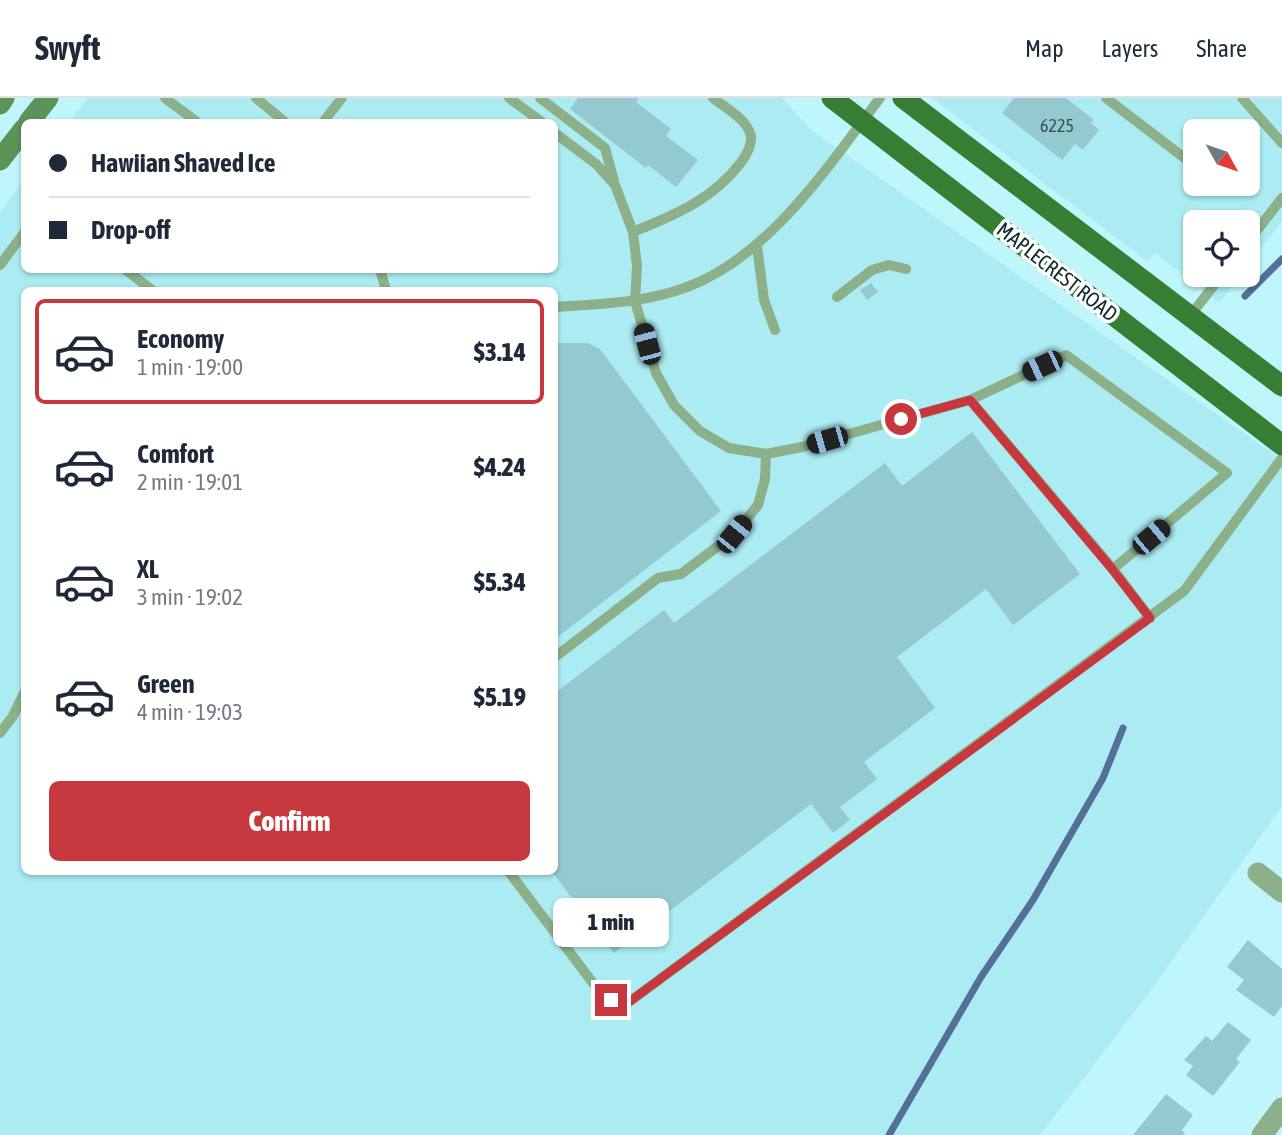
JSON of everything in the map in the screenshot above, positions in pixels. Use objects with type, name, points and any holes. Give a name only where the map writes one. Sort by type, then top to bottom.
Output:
[{"type":"main road","points":[[0,104],[4,98]]},
{"type":"main road","points":[[31,119],[48,98]]},
{"type":"main road","name":"MAPLECREST ROAD","points":[[832,98],[1282,445]]},
{"type":"main road","points":[[904,98],[1282,386]]},
{"type":"main road","points":[[0,160],[21,132]]},
{"type":"street","points":[[1258,873],[1282,892]]},
{"type":"street","points":[[1262,1135],[1282,1108]]},
{"type":"lane","points":[[165,98],[193,119]]},
{"type":"lane","points":[[256,98],[281,119]]},
{"type":"lane","points":[[325,119],[342,98]]},
{"type":"lane","points":[[509,98],[538,119]]},
{"type":"lane","points":[[540,98],[605,149],[633,232],[637,266],[635,301],[656,373],[674,405],[700,431],[729,448],[766,454],[802,447],[970,400],[1066,355],[1227,473],[1112,569]]},
{"type":"lane","points":[[633,232],[702,200],[735,169],[749,151],[751,137],[745,122],[713,98]]},
{"type":"lane","points":[[558,307],[635,301],[687,288],[714,275],[757,246],[805,193],[880,98]]},
{"type":"lane","points":[[1106,98],[1183,157]]},
{"type":"lane","points":[[1242,98],[1282,143]]},
{"type":"lane","points":[[558,134],[596,164],[615,185]]},
{"type":"lane","points":[[1260,226],[1282,198]]},
{"type":"lane","points":[[0,265],[21,237]]},
{"type":"lane","points":[[757,246],[764,300],[775,330]]},
{"type":"lane","points":[[837,297],[872,270],[889,265],[906,269]]},
{"type":"lane","points":[[130,273],[148,287]]},
{"type":"lane","points":[[1190,316],[1213,287]]},
{"type":"lane","points":[[970,400],[1150,618]]},
{"type":"lane","points":[[558,655],[658,578],[681,574],[734,534],[758,505],[765,479],[766,454]]},
{"type":"lane","points":[[511,875],[596,988],[611,1000],[629,1002],[1184,591],[1282,458]]},
{"type":"lane","points":[[0,733],[21,699]]},
{"type":"shaded area","points":[[88,98],[782,98],[811,130],[1282,460],[1282,806],[1148,994],[1040,1135],[0,1135],[0,212],[21,184],[21,273],[558,273],[558,119],[71,119]]},
{"type":"shaded area","points":[[932,98],[1282,98],[1282,221],[1260,250],[1260,210],[1183,210],[1183,275],[1155,253],[1147,261]]},
{"type":"shaded area","points":[[1199,287],[1232,287],[1219,303]]},
{"type":"building","points":[[578,98],[639,98],[636,102],[671,129],[666,136],[698,160],[676,187],[648,165],[646,168],[570,109]]},
{"type":"building","points":[[1014,98],[1066,98],[1094,120],[1091,123],[1099,130],[1083,150],[1075,144],[1062,160],[1002,113]]},
{"type":"building","points":[[871,283],[878,292],[867,300],[860,290]]},
{"type":"building","points":[[558,343],[588,343],[600,349],[721,511],[558,637]]},
{"type":"building","points":[[972,432],[1080,574],[1013,625],[986,589],[897,657],[935,708],[864,762],[877,779],[840,807],[850,820],[833,833],[811,804],[614,953],[554,875],[558,875],[558,691],[664,610],[674,623],[885,463],[902,486]]},
{"type":"building","points":[[1248,940],[1282,969],[1282,1006],[1274,1017],[1236,990],[1244,980],[1227,967]]},
{"type":"building","points":[[1228,1022],[1251,1040],[1236,1059],[1240,1062],[1213,1096],[1186,1075],[1193,1066],[1184,1060],[1206,1036],[1212,1041]]},
{"type":"building","points":[[1166,1094],[1193,1115],[1182,1130],[1185,1133],[1133,1135]]},
{"type":"waterway","points":[[1245,296],[1282,259]]},
{"type":"waterway","points":[[889,1135],[981,977],[1033,900],[1103,778],[1123,728]]},
{"type":"route","points":[[611,1000],[629,1002],[1150,618],[970,400],[901,419]]}]
